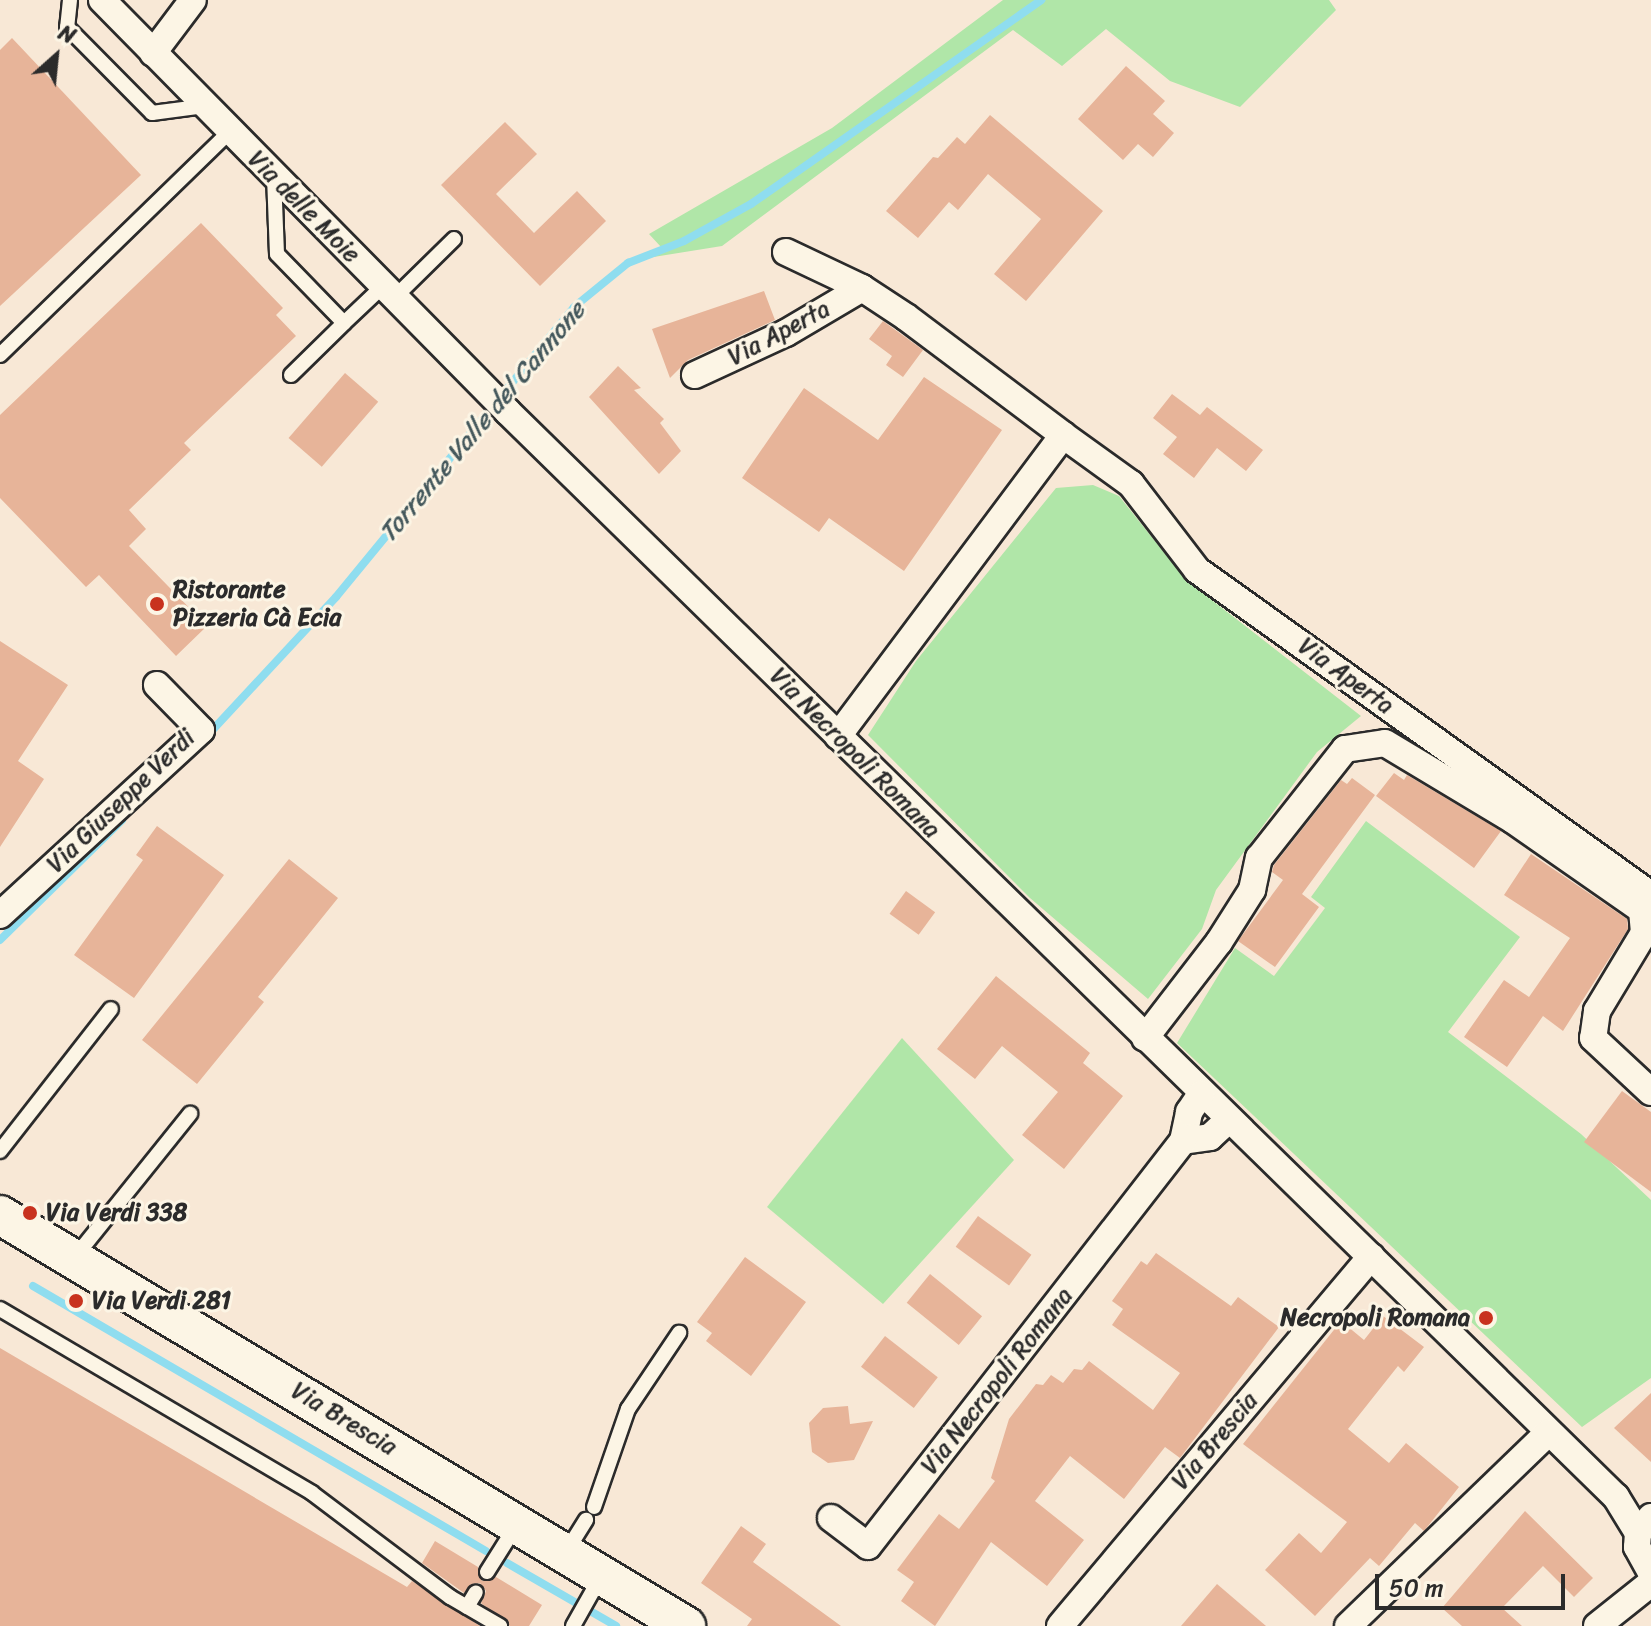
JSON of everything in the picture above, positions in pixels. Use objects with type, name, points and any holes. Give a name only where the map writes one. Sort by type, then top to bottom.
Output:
[{"type":"main road","name":"Via Brescia","points":[[0,1215],[566,1552],[597,1584],[686,1626]]},
{"type":"street","name":"Via delle Moie","points":[[102,0],[508,412]]},
{"type":"street","points":[[153,53],[193,0]]},
{"type":"street","name":"Via Aperta","points":[[786,252],[862,288],[1131,484],[1197,570],[1647,903]]},
{"type":"street","name":"Via Aperta","points":[[695,375],[786,333],[862,288]]},
{"type":"street","name":"Via Necropoli Romana","points":[[508,412],[1201,1094],[1645,1525]]},
{"type":"street","points":[[838,736],[1063,435]]},
{"type":"street","name":"Via Giuseppe Verdi","points":[[0,915],[201,730],[157,685]]},
{"type":"street","name":"Via Aperta","points":[[1145,1038],[1219,942],[1252,890],[1259,858],[1345,749],[1370,741],[1385,743],[1418,760],[1647,903]]},
{"type":"street","points":[[1647,903],[1644,933],[1597,1011],[1593,1038],[1651,1092]]},
{"type":"street","name":"Via Necropoli Romana","points":[[831,1518],[868,1546],[1163,1178],[1183,1141],[1189,1112],[1201,1094]]},
{"type":"street","points":[[1183,1141],[1210,1137],[1228,1120]]},
{"type":"street","name":"Via Brescia","points":[[1060,1626],[1371,1257]]},
{"type":"street","points":[[1348,1626],[1548,1433]]},
{"type":"street","name":"Via Necropoli Romana","points":[[1616,1497],[1651,1508]]},
{"type":"street","points":[[1606,1618],[1648,1572],[1645,1525]]},
{"type":"lane","points":[[70,0],[67,27],[152,113],[205,106]]},
{"type":"lane","points":[[0,355],[230,131]]},
{"type":"lane","points":[[274,176],[277,254],[344,323]]},
{"type":"lane","points":[[291,375],[344,323],[454,239]]},
{"type":"lane","points":[[0,1151],[111,1009]]},
{"type":"lane","points":[[73,1259],[190,1114]]},
{"type":"lane","points":[[0,1309],[312,1493],[467,1607],[500,1626]]},
{"type":"lane","points":[[566,1552],[605,1488],[628,1409],[679,1333]]},
{"type":"lane","points":[[487,1572],[518,1523]]},
{"type":"lane","points":[[576,1621],[597,1584]]},
{"type":"lane","points":[[467,1607],[476,1592]]},
{"type":"green space","points":[[1003,0],[1329,0],[1336,10],[1240,107],[1170,81],[1106,29],[1062,66],[1013,30],[722,246],[641,259],[661,247],[649,234],[832,128]]},
{"type":"green space","points":[[1093,485],[1119,496],[1186,580],[1361,716],[1317,752],[1216,890],[1202,929],[1148,999],[1030,898],[868,735],[916,661],[1056,488]]},
{"type":"green space","points":[[1366,821],[1520,937],[1448,1032],[1581,1134],[1651,1200],[1651,1378],[1582,1427],[1177,1043],[1235,948],[1274,976],[1325,908],[1311,897]]},
{"type":"green space","points":[[902,1038],[1014,1160],[883,1304],[767,1207]]},
{"type":"building","points":[[12,38],[141,175],[0,306],[0,50]]},
{"type":"building","points":[[1126,66],[1165,101],[1153,114],[1174,133],[1153,157],[1138,144],[1123,160],[1078,119]]},
{"type":"building","points":[[990,115],[1103,211],[1026,301],[994,274],[1041,219],[988,174],[958,210],[949,202],[918,238],[886,211],[933,157],[938,158],[957,137],[965,144]]},
{"type":"building","points":[[505,122],[537,154],[496,194],[534,233],[577,191],[606,221],[540,286],[441,185]]},
{"type":"building","points":[[201,223],[283,308],[276,315],[296,336],[184,443],[191,450],[129,510],[146,529],[129,546],[207,626],[176,656],[99,575],[86,587],[0,498],[0,415]]},
{"type":"building","points":[[764,291],[775,320],[688,360],[670,378],[652,329]]},
{"type":"building","points":[[883,321],[923,350],[903,377],[886,365],[892,356],[869,339]]},
{"type":"building","points":[[618,366],[641,388],[634,390],[664,419],[660,423],[681,451],[659,474],[589,397]]},
{"type":"building","points":[[345,373],[378,402],[322,467],[289,438]]},
{"type":"building","points":[[924,377],[1002,430],[904,571],[829,518],[819,532],[742,478],[804,388],[878,440]]},
{"type":"building","points":[[1172,394],[1200,415],[1207,407],[1263,450],[1246,471],[1217,448],[1194,478],[1163,454],[1177,437],[1153,418]]},
{"type":"building","points":[[0,641],[68,685],[18,761],[44,779],[0,847]]},
{"type":"building","points":[[1394,773],[1404,780],[1407,775],[1501,831],[1474,868],[1376,796]]},
{"type":"building","points":[[1352,778],[1375,795],[1302,894],[1319,907],[1275,967],[1238,941],[1283,880],[1272,872],[1274,865],[1341,780],[1347,784]]},
{"type":"building","points":[[157,826],[224,875],[134,998],[74,955],[143,860],[136,855]]},
{"type":"building","points":[[1531,854],[1627,919],[1628,929],[1563,1031],[1543,1016],[1507,1067],[1464,1037],[1504,980],[1529,997],[1570,938],[1504,895]]},
{"type":"building","points":[[289,859],[338,898],[258,997],[264,1002],[197,1084],[142,1040]]},
{"type":"building","points":[[906,891],[935,912],[919,935],[890,914]]},
{"type":"building","points":[[996,976],[1090,1053],[1083,1063],[1123,1096],[1064,1169],[1022,1135],[1058,1092],[1002,1046],[975,1079],[937,1049]]},
{"type":"building","points":[[1622,1091],[1651,1112],[1651,1192],[1584,1142]]},
{"type":"building","points":[[978,1216],[1031,1255],[1009,1286],[956,1247]]},
{"type":"building","points":[[1156,1253],[1231,1306],[1238,1297],[1279,1327],[1180,1458],[1165,1447],[1124,1499],[1070,1456],[1035,1501],[1084,1540],[1047,1586],[991,1542],[935,1626],[901,1601],[914,1582],[897,1570],[939,1514],[959,1529],[995,1481],[991,1478],[1009,1419],[1036,1384],[1043,1385],[1051,1375],[1063,1383],[1074,1369],[1082,1370],[1089,1361],[1153,1410],[1180,1373],[1112,1325],[1123,1309],[1112,1301],[1141,1261],[1147,1265]]},
{"type":"building","points":[[745,1257],[806,1302],[751,1376],[706,1341],[712,1333],[697,1322]]},
{"type":"building","points":[[930,1274],[982,1316],[959,1345],[907,1303]]},
{"type":"building","points":[[1383,1316],[1424,1347],[1404,1372],[1398,1366],[1348,1429],[1389,1463],[1406,1443],[1459,1487],[1424,1531],[1415,1523],[1379,1566],[1370,1558],[1315,1616],[1265,1570],[1299,1533],[1321,1553],[1347,1522],[1243,1444],[1341,1321],[1364,1340]]},
{"type":"building","points":[[885,1336],[938,1377],[914,1408],[861,1367]]},
{"type":"building","points":[[0,1348],[407,1587],[412,1581],[480,1626],[0,1626]]},
{"type":"building","points":[[1651,1393],[1651,1462],[1614,1428]]},
{"type":"building","points":[[848,1406],[850,1424],[873,1421],[854,1460],[828,1463],[812,1452],[809,1423],[823,1408]]},
{"type":"building","points":[[1525,1511],[1593,1578],[1574,1597],[1543,1566],[1502,1608],[1522,1626],[1462,1626],[1442,1608]]},
{"type":"building","points":[[741,1526],[766,1544],[753,1562],[841,1626],[747,1626],[752,1619],[701,1583]]},
{"type":"building","points":[[435,1541],[478,1567],[482,1581],[496,1577],[542,1605],[529,1626],[510,1626],[481,1603],[486,1591],[480,1583],[471,1584],[464,1593],[422,1563]]},
{"type":"building","points":[[1217,1584],[1266,1626],[1181,1626]]},
{"type":"waterway","name":"Torrente Valle del Cannone","points":[[206,737],[336,597],[574,307],[628,263],[684,241],[751,204],[1041,0]]},
{"type":"waterway","name":"Torrente Valle del Cannone","points":[[0,940],[122,820]]},
{"type":"waterway","points":[[33,1286],[486,1551]]},
{"type":"waterway","points":[[507,1563],[616,1626]]},
{"type":"place","name":"Ristorante Pizzeria Cà Ecia","points":[[157,604]]},
{"type":"place","name":"Via Verdi 338","points":[[30,1213]]},
{"type":"place","name":"Via Verdi 281","points":[[76,1301]]},
{"type":"place","name":"Necropoli Romana","points":[[1486,1318]]}]
